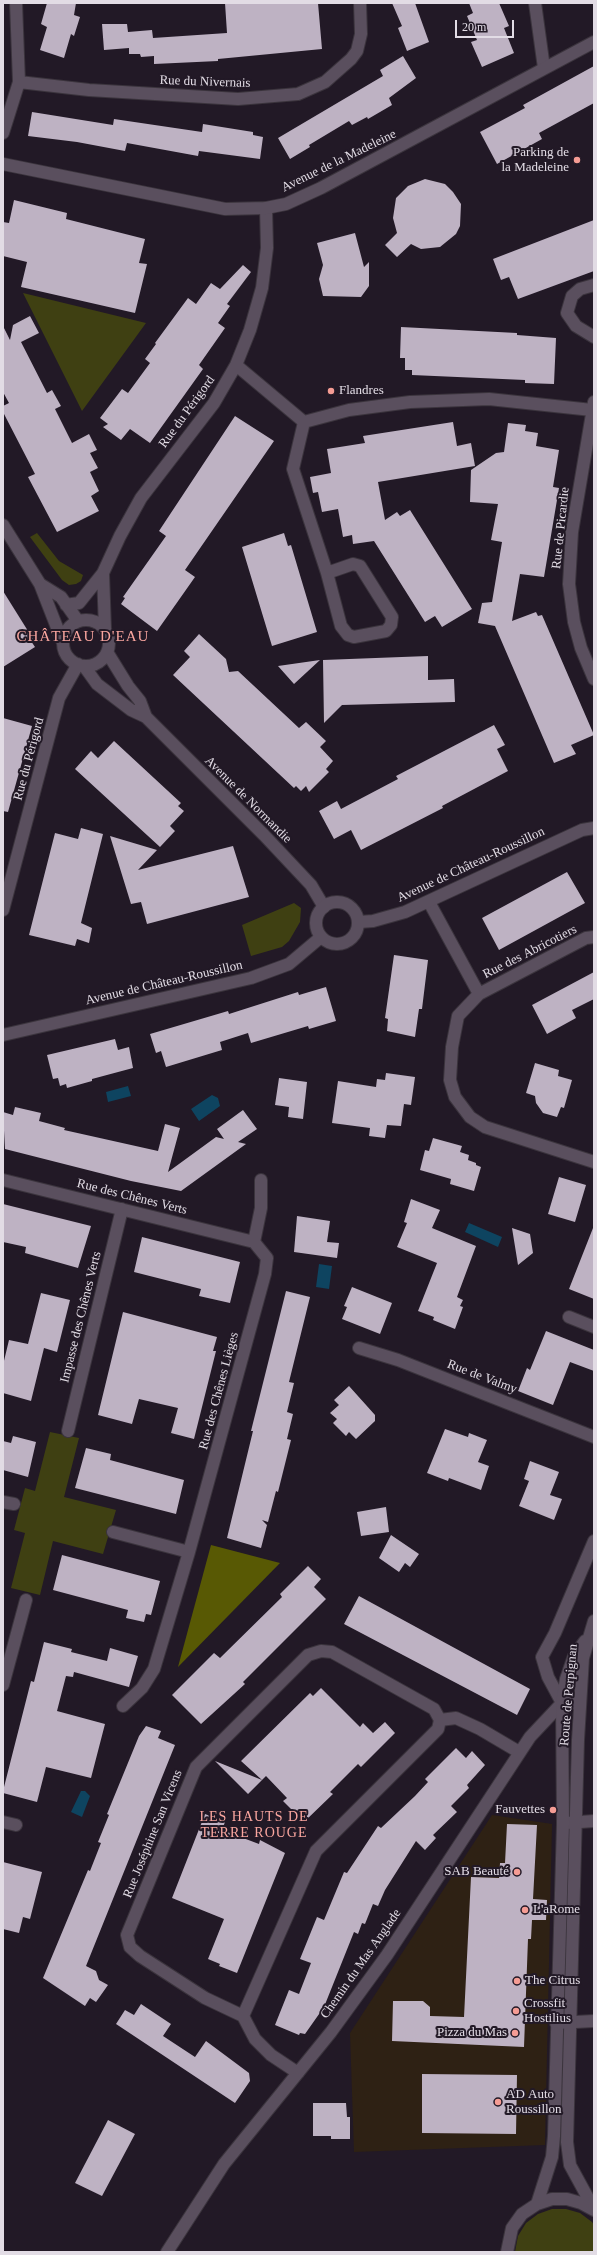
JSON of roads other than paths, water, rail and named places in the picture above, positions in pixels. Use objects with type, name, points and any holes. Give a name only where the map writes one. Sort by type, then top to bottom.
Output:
[{"type":"street","points":[[3,133],[19,82],[16,3]]},
{"type":"street","name":"Rue du Nivernais","points":[[19,82],[89,90],[238,99],[298,94],[325,82],[337,74],[357,52],[361,34],[360,3]]},
{"type":"street","points":[[535,3],[544,68]]},
{"type":"street","name":"Avenue de la Madeleine","points":[[3,164],[225,209],[266,208],[286,204],[321,188],[594,42]]},
{"type":"street","name":"Rue du Périgord","points":[[79,603],[103,573],[120,536],[141,498],[214,403],[236,365],[250,330],[262,288],[267,248],[266,208]]},
{"type":"street","points":[[594,285],[580,288],[572,296],[567,313],[576,326],[594,337]]},
{"type":"street","points":[[236,365],[304,422]]},
{"type":"street","points":[[304,422],[349,410],[410,402],[489,400],[593,406]]},
{"type":"street","name":"Rue de Picardie","points":[[593,406],[572,532],[569,584],[574,622],[581,648],[594,679]]},
{"type":"street","points":[[304,422],[293,470],[327,573],[341,626],[348,635],[354,638],[386,631],[391,625],[392,617],[360,566],[353,564],[327,573]]},
{"type":"street","name":"Avenue de Normandie","points":[[3,525],[40,584],[67,656],[81,665],[97,684],[131,710],[146,717],[311,885],[324,907]]},
{"type":"street","name":"Rue du Périgord","points":[[103,573],[105,630]]},
{"type":"street","name":"Avenue de Normandie","points":[[40,584],[60,597],[78,621]]},
{"type":"street","points":[[66,605],[79,603],[78,621]]},
{"type":"street","points":[[63,643],[67,629],[78,621],[92,620],[105,630]]},
{"type":"street","name":"Avenue de Normandie","points":[[105,630],[108,637],[107,652],[128,686],[140,701],[146,717]]},
{"type":"street","points":[[81,665],[97,663],[107,652]]},
{"type":"street","name":"Rue du Périgord","points":[[3,910],[59,698],[81,665]]},
{"type":"street","name":"Avenue de Château-Roussillon","points":[[359,922],[373,921],[405,912],[577,832],[594,828]]},
{"type":"street","points":[[336,902],[349,906],[354,910],[359,922],[355,935],[345,943],[332,944],[321,937],[316,924],[317,918],[324,907],[336,902]]},
{"type":"street","name":"Rue des Abricotiers","points":[[429,902],[478,994]]},
{"type":"street","name":"Avenue de Château-Roussillon","points":[[3,1035],[251,978],[289,964],[321,937]]},
{"type":"street","name":"Rue des Abricotiers","points":[[594,937],[586,938],[478,994],[458,1016],[452,1047],[450,1080],[455,1097],[470,1117],[485,1126],[594,1162]]},
{"type":"street","name":"Rue des Chênes Verts","points":[[3,1180],[254,1242]]},
{"type":"street","points":[[254,1242],[261,1208],[261,1180]]},
{"type":"street","name":"Impasse des Chênes Verts","points":[[68,1431],[122,1209]]},
{"type":"street","name":"Rue des Chênes Lièges","points":[[123,1706],[142,1688],[154,1670],[189,1552],[265,1274],[268,1258],[254,1242]]},
{"type":"street","points":[[570,1317],[594,1327]]},
{"type":"street","name":"Rue de Valmy","points":[[358,1348],[398,1360],[594,1437]]},
{"type":"street","points":[[113,1532],[189,1552]]},
{"type":"street","points":[[580,1704],[562,1703],[548,1677],[542,1657],[556,1633],[594,1541]]},
{"type":"street","points":[[3,1685],[26,1600]]},
{"type":"street","points":[[588,1635],[594,1621]]},
{"type":"street","name":"Route de Perpignan","points":[[588,1635],[574,1656],[566,1679],[562,1703],[569,1823],[570,2024],[567,2142],[570,2164],[594,2209]]},
{"type":"street","name":"Route de Perpignan","points":[[537,2204],[552,2158],[556,2023],[569,1823],[583,1658],[588,1635]]},
{"type":"street","name":"Rue Joséphine San Vicens","points":[[243,2016],[205,1998],[140,1956],[130,1947],[127,1935],[196,1767],[308,1655],[321,1651],[332,1652],[425,1702],[434,1709],[440,1720]]},
{"type":"street","name":"Chemin du Mas Anglade","points":[[167,2252],[224,2164],[331,2032],[387,1955],[519,1752],[530,1737],[562,1703]]},
{"type":"street","points":[[298,2073],[271,2055],[259,2043],[243,2016],[316,1851],[438,1729],[440,1720],[456,1718],[480,1729],[519,1752]]},
{"type":"street","points":[[569,1823],[594,1821]]},
{"type":"street","points":[[3,1822],[16,1825]]},
{"type":"street","points":[[556,2023],[570,2024],[594,2021]]},
{"type":"street","points":[[507,2252],[512,2228],[522,2214],[537,2204],[552,2199],[567,2199],[582,2202],[594,2209]]},
{"type":"water","points":[[128,1086],[131,1096],[108,1102],[106,1092]]},
{"type":"water","points":[[212,1095],[218,1098],[220,1106],[199,1121],[191,1109]]},
{"type":"water","points":[[469,1223],[502,1237],[498,1247],[465,1232]]},
{"type":"water","points":[[319,1264],[332,1266],[329,1289],[316,1287]]},
{"type":"water","points":[[81,1791],[85,1791],[90,1796],[82,1817],[71,1812]]},
{"type":"place","name":"Parking de la Madeleine","points":[[577,160]]},
{"type":"place","name":"Flandres","points":[[331,391]]},
{"type":"place","name":"Fauvettes","points":[[553,1810]]},
{"type":"place","name":"SAB Beauté","points":[[517,1872]]},
{"type":"place","name":"L'aRome","points":[[525,1910]]},
{"type":"place","name":"The Citrus","points":[[517,1981]]},
{"type":"place","name":"Crossfit Hostilius","points":[[516,2011]]},
{"type":"place","name":"Pizza du Mas","points":[[515,2033]]},
{"type":"place","name":"AD Auto Roussillon","points":[[498,2102]]},
{"type":"district","name":"CHÂTEAU D'EAU","points":[[83,637]]},
{"type":"district","name":"LES HAUTS DE TERRE ROUGE","points":[[254,1826]]}]
